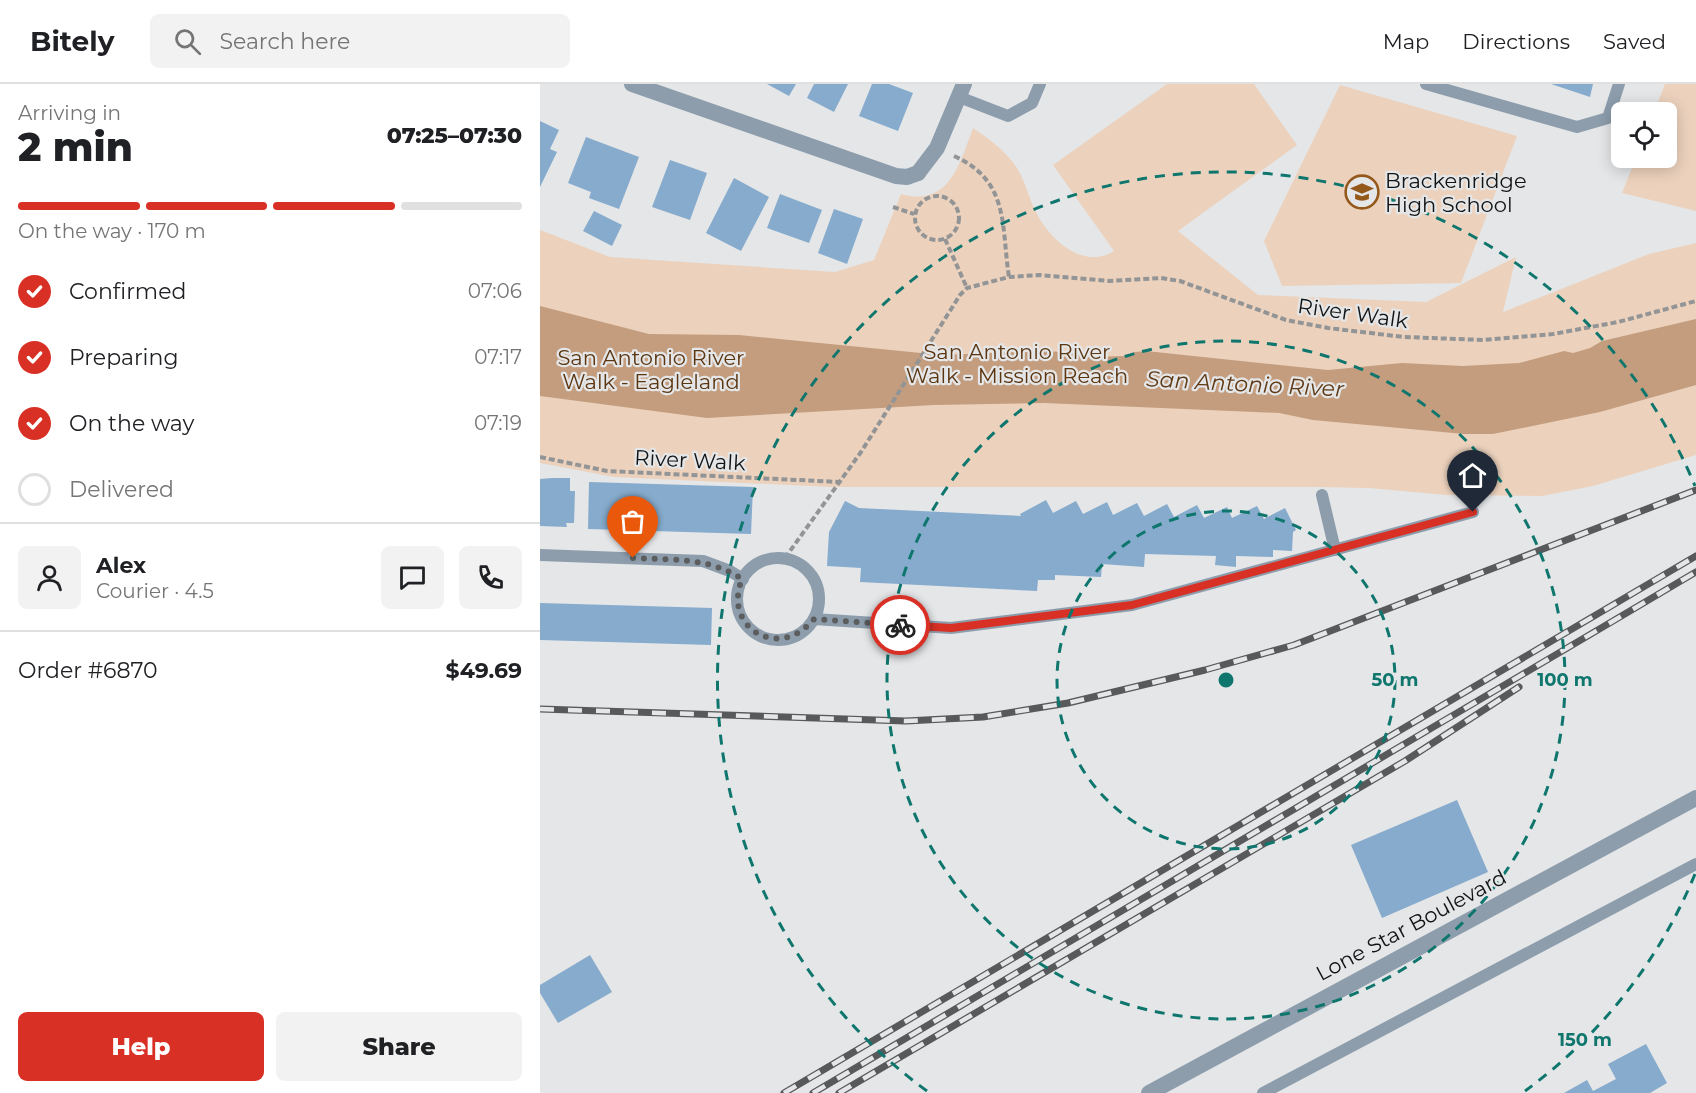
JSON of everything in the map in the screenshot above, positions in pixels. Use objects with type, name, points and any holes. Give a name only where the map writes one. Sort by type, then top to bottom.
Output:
[{"type":"street","points":[[632,84],[896,176],[907,177],[918,173],[937,148],[962,91]]},
{"type":"street","name":"Lone Star Boulevard","points":[[1149,1093],[1696,798]]},
{"type":"lane","points":[[962,91],[1008,116],[1032,103],[1040,84]]},
{"type":"lane","points":[[1426,84],[1577,127],[1608,118],[1619,84]]},
{"type":"lane","points":[[1322,495],[1335,550]]},
{"type":"lane","points":[[814,619],[951,628],[1132,605],[1473,512]]},
{"type":"lane","points":[[540,555],[703,561],[730,571],[742,579]]},
{"type":"lane","points":[[775,558],[786,558],[804,566],[816,581],[819,601],[814,619],[807,628],[789,638],[768,638],[758,634],[743,620],[739,610],[739,589],[742,579],[756,564],[775,558]]},
{"type":"lane","points":[[1263,1093],[1696,864]]},
{"type":"path","points":[[963,160],[978,170],[997,194],[1010,277]]},
{"type":"path","points":[[940,195],[951,200],[958,209],[960,221],[955,231],[945,239],[934,240],[923,236],[916,226],[914,214],[919,204],[929,197],[940,195]]},
{"type":"path","points":[[893,207],[914,214]]},
{"type":"path","points":[[786,558],[861,452],[960,295],[967,288],[945,239]]},
{"type":"path","name":"River Walk","points":[[967,288],[1010,277],[1040,275],[1109,281],[1161,278],[1180,281],[1286,320],[1328,328],[1404,337],[1484,340],[1564,332],[1618,322],[1696,301]]},
{"type":"path","name":"River Walk","points":[[540,457],[607,471],[840,482]]},
{"type":"green space","name":"San Antonio River Walk - Mission Reach","points":[[1167,84],[1254,84],[1297,145],[1178,231],[1258,295],[1426,302],[1516,257],[1503,312],[1649,254],[1696,243],[1696,455],[1593,486],[1542,496],[1446,495],[1369,488],[1315,487],[831,487],[614,477],[540,463],[540,230],[610,257],[835,272],[874,260],[901,194],[918,197],[942,188],[957,168],[973,128],[997,146],[1013,162],[1023,179],[1037,214],[1060,243],[1080,255],[1103,256],[1114,251],[1053,165]]},
{"type":"green space","points":[[1665,84],[1696,84],[1696,211],[1622,193],[1632,168],[1677,168],[1677,102],[1658,102]]},
{"type":"green space","points":[[1340,85],[1517,136],[1461,283],[1282,286],[1264,241]]},
{"type":"water","name":"San Antonio River","points":[[540,306],[649,334],[739,335],[941,355],[1046,351],[1074,353],[1088,357],[1126,356],[1146,351],[1328,370],[1402,363],[1463,366],[1519,363],[1564,351],[1573,353],[1590,348],[1602,341],[1696,319],[1696,385],[1600,412],[1493,434],[1464,434],[1313,420],[1279,413],[1044,403],[934,405],[707,418],[540,396]]},
{"type":"building","points":[[767,84],[796,84],[789,96]]},
{"type":"building","points":[[814,84],[848,84],[834,112],[807,98]]},
{"type":"building","points":[[872,84],[889,84],[913,93],[898,131],[859,116]]},
{"type":"building","points":[[1551,84],[1593,84],[1590,97]]},
{"type":"building","points":[[540,121],[559,130],[550,149],[557,152],[540,187]]},
{"type":"building","points":[[586,137],[639,157],[619,209],[589,198],[591,192],[568,183]]},
{"type":"building","points":[[670,160],[707,173],[690,220],[652,207]]},
{"type":"building","points":[[734,178],[769,197],[741,251],[706,233]]},
{"type":"building","points":[[780,194],[822,210],[809,243],[767,228]]},
{"type":"building","points":[[834,209],[863,219],[847,264],[818,253]]},
{"type":"building","points":[[594,211],[622,225],[612,246],[583,231]]},
{"type":"building","points":[[570,478],[570,491],[575,491],[574,523],[566,523],[567,527],[540,526],[540,479]]},
{"type":"building","points":[[589,482],[753,487],[751,534],[588,529]]},
{"type":"building","points":[[1046,500],[1053,513],[1076,501],[1083,514],[1107,502],[1113,515],[1137,503],[1144,516],[1167,504],[1174,517],[1197,505],[1204,518],[1227,507],[1232,518],[1257,506],[1264,519],[1285,508],[1296,530],[1293,532],[1292,551],[1273,550],[1273,557],[1236,556],[1236,567],[1215,565],[1216,556],[1145,554],[1144,567],[1102,564],[1101,577],[1055,575],[1055,580],[1038,580],[1037,591],[860,582],[861,568],[827,566],[829,532],[845,501],[859,508],[1021,516],[1020,514]]},
{"type":"building","points":[[540,603],[712,608],[711,645],[540,640]]},
{"type":"building","points":[[1457,800],[1488,872],[1382,918],[1351,845]]},
{"type":"building","points":[[590,955],[612,992],[558,1023],[540,993],[540,985]]},
{"type":"building","points":[[1646,1044],[1667,1083],[1650,1093],[1564,1093],[1587,1080],[1593,1091],[1616,1079],[1608,1064]]},
{"type":"railway","points":[[540,709],[906,721],[983,717],[1068,703],[1205,670],[1294,645],[1696,490]]},
{"type":"railway","points":[[784,1093],[1696,556]]},
{"type":"railway","points":[[813,1093],[1696,572]]},
{"type":"railway","points":[[839,1093],[1405,761],[1519,687]]},
{"type":"way so far","points":[[633,558],[703,561],[730,571],[742,579],[738,600],[743,620],[758,634],[768,638],[789,638],[807,628],[814,619],[900,625]]},
{"type":"place","name":"Brackenridge High School","points":[[1362,192]]},
{"type":"route","points":[[900,625],[951,628],[1132,605],[1473,512]]},
{"type":"park label","name":"San Antonio River Walk - Eagleland","points":[[651,369]]}]
